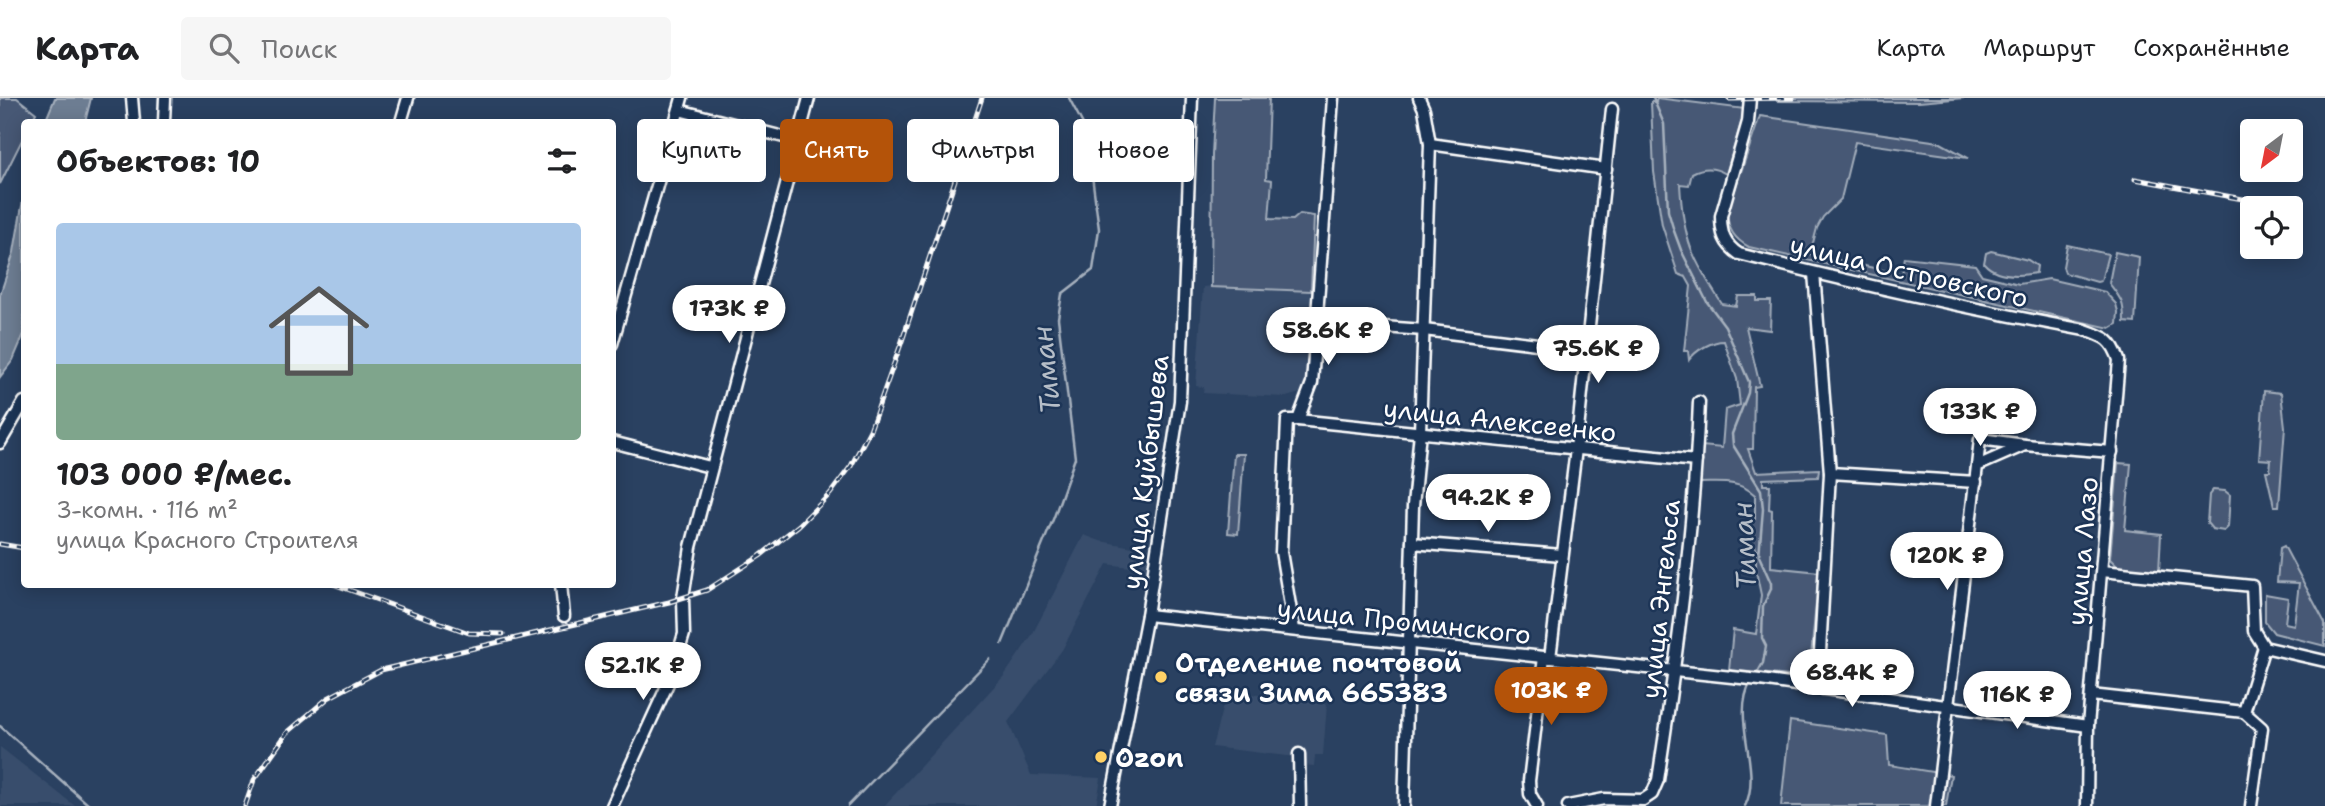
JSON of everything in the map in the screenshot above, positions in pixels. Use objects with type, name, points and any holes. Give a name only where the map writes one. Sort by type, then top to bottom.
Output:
[{"type":"street","points":[[132,98],[134,119]]},
{"type":"street","points":[[164,119],[166,98]]},
{"type":"street","points":[[402,119],[408,98]]},
{"type":"street","points":[[616,330],[682,98]]},
{"type":"street","points":[[804,119],[809,98]]},
{"type":"street","name":"улица Куйбышева","points":[[1110,806],[1147,615],[1180,401],[1192,98]]},
{"type":"street","points":[[1294,629],[1281,552],[1287,419],[1298,421],[1312,383],[1333,98]]},
{"type":"street","points":[[1404,806],[1412,543],[1420,432],[1430,144],[1424,109],[1419,98]]},
{"type":"street","name":"улица Островского","points":[[1750,98],[1748,122],[1721,216],[1723,237],[1739,254],[1972,309],[2085,330],[2112,342]]},
{"type":"street","points":[[1537,806],[1530,794],[1529,781],[1576,449],[1612,109]]},
{"type":"street","points":[[679,110],[780,136]]},
{"type":"street","points":[[1430,144],[1606,169]]},
{"type":"street","points":[[612,806],[671,677],[684,634],[683,598],[691,547],[710,467],[788,182]]},
{"type":"street","points":[[1814,273],[1830,473],[1818,688],[2088,726]]},
{"type":"street","points":[[1315,322],[1424,330],[1586,350]]},
{"type":"street","name":"улица Лазо","points":[[2087,806],[2088,726],[2119,360],[2112,342]]},
{"type":"street","name":"улица Энгельса","points":[[1568,806],[1604,799],[1643,800],[1655,790],[1675,670],[1696,461],[1699,402]]},
{"type":"street","points":[[0,443],[21,407]]},
{"type":"street","name":"улица Алексеенко","points":[[1298,421],[1696,461]]},
{"type":"street","points":[[1936,806],[1980,439],[2025,446],[2112,452]]},
{"type":"street","points":[[616,443],[710,467]]},
{"type":"street","points":[[1977,466],[2025,446]]},
{"type":"street","points":[[1830,473],[1976,482]]},
{"type":"street","points":[[1412,543],[1562,555]]},
{"type":"street","points":[[2102,571],[2252,586],[2254,631],[2264,647],[2325,661]]},
{"type":"street","points":[[561,588],[564,616]]},
{"type":"street","name":"улица Проминского","points":[[1147,615],[1675,670],[1818,688]]},
{"type":"street","points":[[2244,712],[2264,647]]},
{"type":"street","points":[[2091,695],[2244,712],[2262,728],[2251,806]]},
{"type":"street","points":[[1299,754],[1300,806]]},
{"type":"shaded area","points":[[0,98],[17,98],[36,113],[33,119],[21,119],[21,142],[0,184]]},
{"type":"shaded area","points":[[55,98],[91,98],[86,119],[46,119]]},
{"type":"shaded area","points":[[1215,98],[1269,98],[1266,179],[1272,180],[1269,219],[1293,220],[1300,214],[1314,216],[1307,383],[1300,393],[1286,397],[1203,393],[1204,387],[1196,386],[1203,287],[1211,286]]},
{"type":"shaded area","points":[[1215,98],[1269,98],[1266,179],[1272,180],[1269,219],[1293,220],[1300,214],[1314,216],[1311,291],[1211,287]]},
{"type":"shaded area","points":[[1657,98],[1745,109],[1726,174],[1709,169],[1692,173],[1689,185],[1680,184],[1681,203],[1696,261],[1722,304],[1736,306],[1738,296],[1757,296],[1757,301],[1771,301],[1770,330],[1746,327],[1760,386],[1754,387],[1753,449],[1748,449],[1756,472],[1819,469],[1818,477],[1763,479],[1763,485],[1770,485],[1771,567],[1819,572],[1809,678],[1729,670],[1733,630],[1756,634],[1761,595],[1756,571],[1756,548],[1752,542],[1751,519],[1755,519],[1755,495],[1736,485],[1700,483],[1702,446],[1722,448],[1725,410],[1740,405],[1737,379],[1724,341],[1705,347],[1689,360],[1688,351],[1684,351],[1691,286],[1686,277],[1678,274],[1662,225],[1654,172],[1651,102],[1656,102]]},
{"type":"shaded area","points":[[1776,98],[1964,98],[1919,102],[1777,101]]},
{"type":"shaded area","points":[[1760,116],[1939,142],[1968,158],[1855,142],[1841,199],[1823,217],[1810,254],[1901,274],[1904,257],[1975,265],[1982,275],[2019,284],[2049,279],[2105,292],[2116,304],[2117,324],[2110,328],[1749,247],[1733,233],[1727,213]]},
{"type":"shaded area","points":[[21,211],[21,341],[13,360],[0,377],[0,295],[14,252]]},
{"type":"shaded area","points":[[2067,245],[2108,254],[2101,281],[2065,273],[2063,267]]},
{"type":"shaded area","points":[[1991,251],[2028,260],[2037,266],[2036,273],[2015,275],[1995,271],[1984,263],[1986,253]]},
{"type":"shaded area","points":[[2115,252],[2139,257],[2135,323],[2124,322],[2121,301],[2109,283]]},
{"type":"shaded area","points":[[2264,391],[2281,393],[2285,427],[2279,506],[2274,506],[2266,471],[2270,471],[2271,460],[2259,459]]},
{"type":"shaded area","points":[[1234,454],[1244,454],[1238,534],[1228,533]]},
{"type":"shaded area","points":[[2118,463],[2131,464],[2125,530],[2161,534],[2159,572],[2118,567],[2110,559]]},
{"type":"shaded area","points":[[2213,490],[2225,491],[2230,495],[2228,527],[2224,531],[2212,529],[2207,523],[2209,495]]},
{"type":"shaded area","points":[[1084,535],[1100,541],[1149,550],[1146,569],[1107,564],[1062,650],[1008,722],[1031,775],[1101,778],[1096,806],[884,806],[1004,676],[1032,635]]},
{"type":"shaded area","points":[[2284,546],[2325,623],[2325,646],[2274,633],[2265,622],[2265,594],[2288,598],[2285,623],[2294,625],[2299,583],[2277,582],[2280,548]]},
{"type":"shaded area","points":[[1227,691],[1327,704],[1323,755],[1315,755],[1314,766],[1304,765],[1304,758],[1212,747]]},
{"type":"shaded area","points":[[1790,721],[1887,735],[1889,765],[1951,775],[1946,806],[1781,806]]},
{"type":"shaded area","points":[[0,747],[75,806],[0,806]]},
{"type":"waterway","name":"Тиман","points":[[1002,644],[1075,458],[1058,318],[1062,294],[1093,270],[1099,229],[1086,130],[1069,98]]},
{"type":"waterway","name":"Тиман","points":[[1653,98],[1664,124],[1668,211],[1674,231],[1707,302],[1725,326],[1749,382],[1748,393],[1732,434],[1733,445],[1761,490],[1763,509],[1759,556],[1771,583],[1763,606],[1762,638],[1766,646],[1763,663],[1755,677]]},
{"type":"waterway","points":[[848,806],[990,659]]},
{"type":"waterway","name":"Тиман","points":[[1745,806],[1751,777],[1744,711],[1745,696],[1751,682]]},
{"type":"waterway","points":[[0,726],[90,806]]},
{"type":"railway","points":[[245,806],[254,780],[287,733],[328,698],[381,670],[669,602],[707,590],[760,556],[799,525],[830,494],[851,466],[870,430],[982,98]]},
{"type":"railway","points":[[1729,99],[1793,98]]},
{"type":"railway","points":[[2135,179],[2240,198]]},
{"type":"railway","points":[[0,544],[21,548]]},
{"type":"railway","points":[[344,588],[469,633],[503,634]]},
{"type":"place","name":"Отделение почтовой связи Зима 665383","points":[[1161,677]]},
{"type":"place","name":"Ozon","points":[[1101,757]]}]
